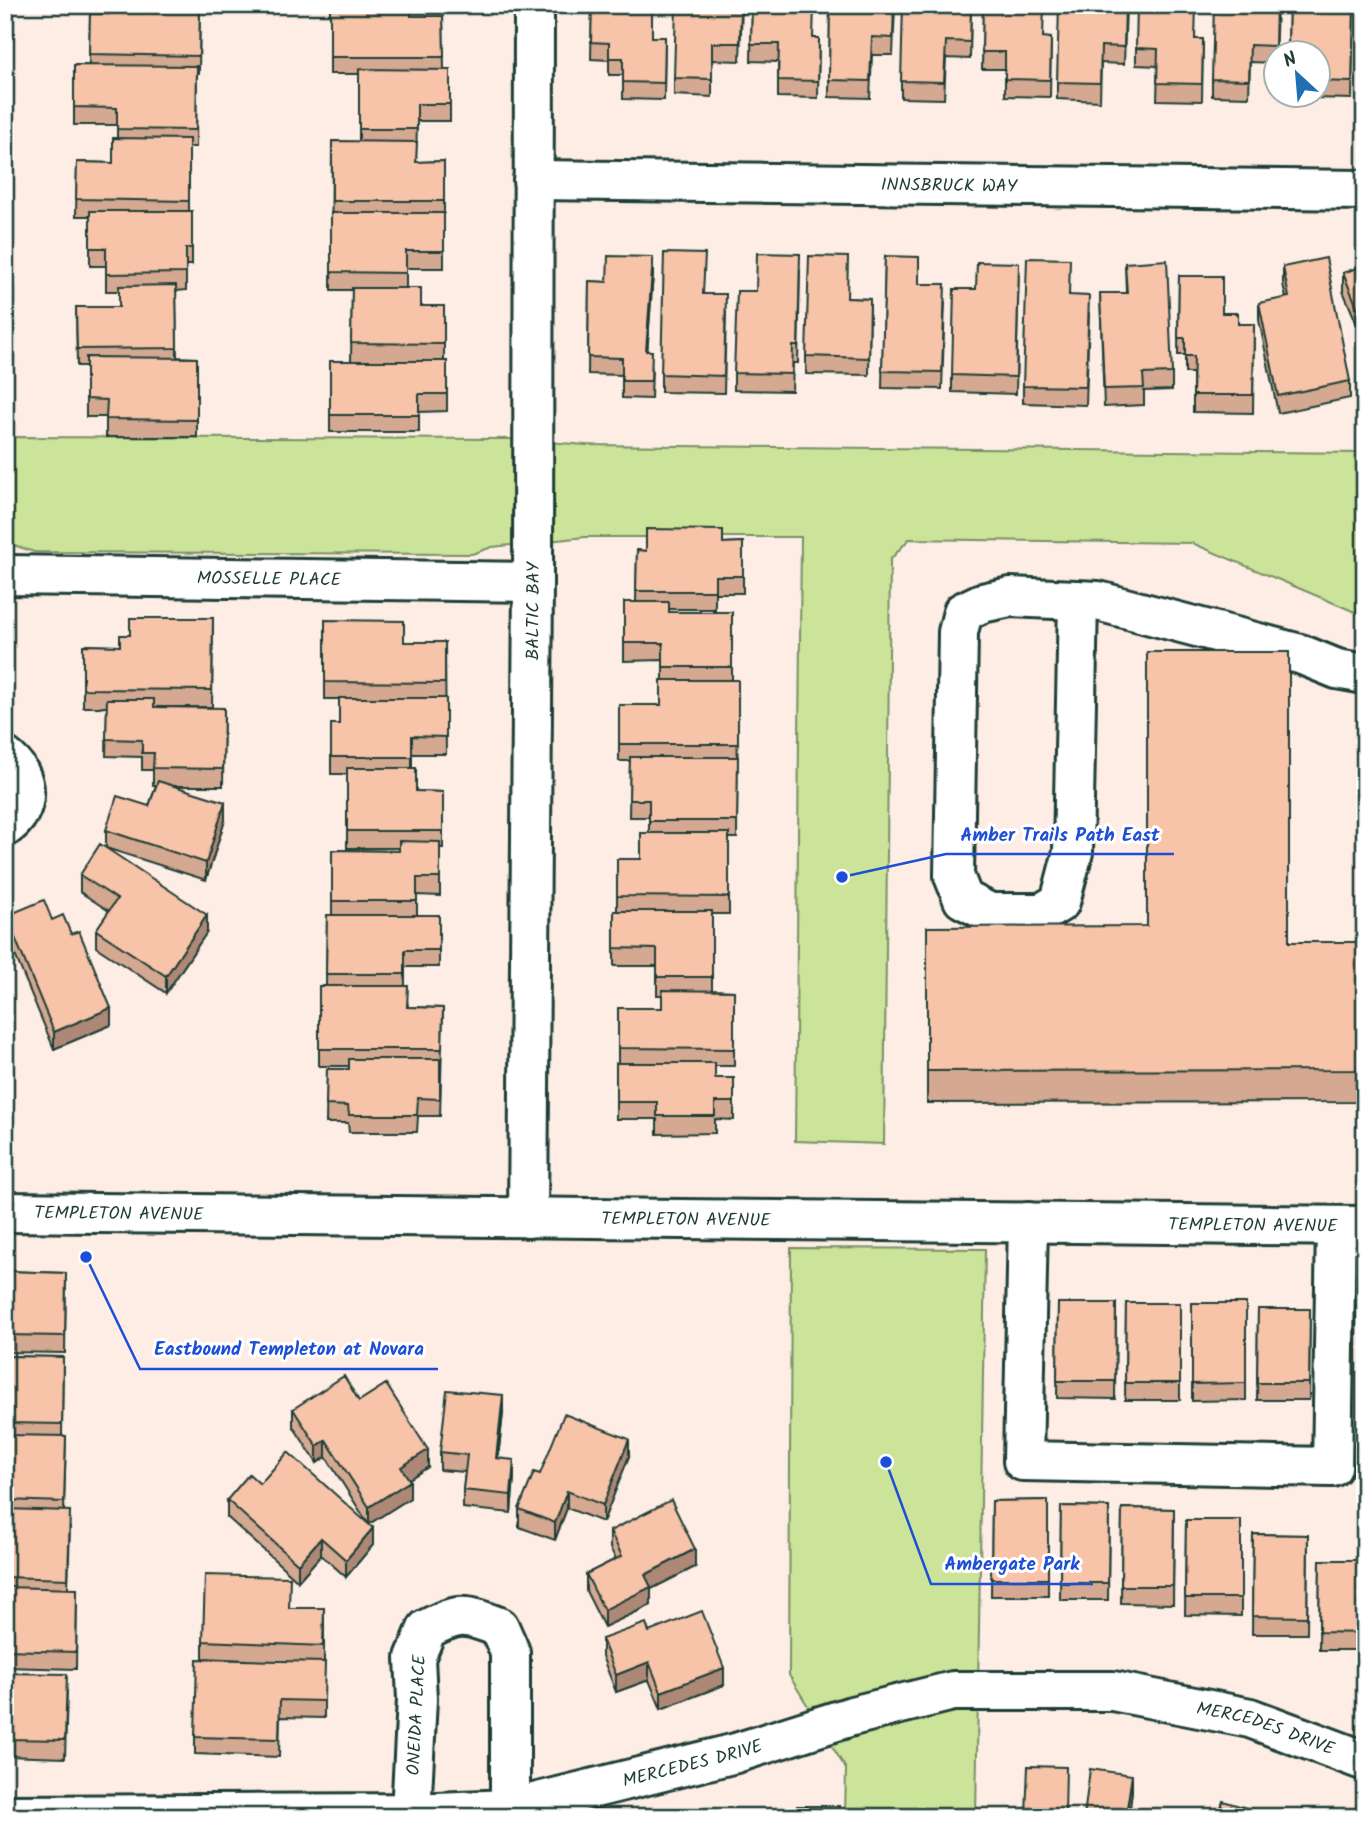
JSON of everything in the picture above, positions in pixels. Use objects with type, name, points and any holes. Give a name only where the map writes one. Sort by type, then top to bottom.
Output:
[{"type":"street","name":"BALTIC BAY","points":[[528,1218],[534,5]]},
{"type":"street","name":"INNSBRUCK WAY","points":[[533,180],[1365,190]]},
{"type":"street","name":"MOSSELLE PLACE","points":[[5,575],[533,582]]},
{"type":"street","points":[[1078,600],[1073,852],[1066,881],[1060,902],[1042,913],[990,913],[963,899],[954,876],[958,632],[963,612],[982,603],[1010,597],[1078,600],[1098,601],[1300,654],[1337,669],[1365,674]]},
{"type":"street","points":[[5,757],[18,768],[24,782],[25,796],[21,810],[13,822],[5,827]]},
{"type":"street","name":"TEMPLETON AVENUE","points":[[5,1212],[1350,1226]]},
{"type":"street","points":[[1028,1222],[1023,1461],[1332,1467],[1350,1226]]},
{"type":"street","name":"ONEIDA PLACE","points":[[411,1813],[417,1699],[415,1658],[427,1629],[452,1616],[472,1617],[499,1627],[510,1652],[510,1809]]},
{"type":"street","name":"MERCEDES DRIVE","points":[[5,1815],[411,1813],[510,1809],[736,1753],[852,1716],[953,1690],[1113,1690],[1250,1718],[1365,1761]]},
{"type":"green space","points":[[5,437],[510,439],[586,445],[1365,453],[1365,614],[1192,543],[909,539],[890,560],[884,1144],[795,1141],[801,537],[585,537],[492,547],[472,554],[34,552],[13,545],[5,533]]},
{"type":"green space","points":[[791,1248],[985,1249],[976,1817],[845,1817],[846,1769],[789,1675]]},
{"type":"building","points":[[110,5],[200,5],[199,56],[89,54],[90,14],[109,14]]},
{"type":"building","points":[[330,5],[411,5],[411,16],[443,16],[444,57],[330,57]]},
{"type":"building","points":[[592,5],[652,5],[652,37],[665,37],[664,83],[623,82],[623,58],[609,58],[609,43],[591,42]]},
{"type":"building","points":[[676,5],[741,5],[740,43],[712,43],[712,79],[674,78]]},
{"type":"building","points":[[752,5],[814,5],[813,38],[819,38],[818,81],[778,80],[779,44],[751,44]]},
{"type":"building","points":[[830,5],[894,5],[893,38],[872,37],[870,81],[829,80]]},
{"type":"building","points":[[903,5],[971,5],[970,42],[946,41],[944,82],[901,81]]},
{"type":"building","points":[[983,5],[1044,5],[1043,37],[1051,38],[1050,80],[1005,79],[1005,52],[982,52]]},
{"type":"building","points":[[1059,5],[1125,5],[1124,47],[1101,46],[1100,83],[1057,82]]},
{"type":"building","points":[[1137,5],[1196,5],[1195,39],[1203,39],[1202,84],[1157,83],[1158,49],[1136,48]]},
{"type":"building","points":[[1214,5],[1276,5],[1275,38],[1262,38],[1262,45],[1250,45],[1249,80],[1212,79]]},
{"type":"building","points":[[1289,5],[1354,5],[1352,82],[1332,81],[1332,38],[1288,38]]},
{"type":"building","points":[[74,65],[197,66],[196,130],[117,129],[117,108],[74,107]]},
{"type":"building","points":[[359,69],[450,70],[450,104],[417,104],[417,129],[359,129]]},
{"type":"building","points":[[113,138],[189,139],[189,201],[76,199],[77,162],[113,163]]},
{"type":"building","points":[[332,141],[417,142],[416,162],[444,161],[444,201],[332,201]]},
{"type":"building","points":[[90,211],[192,211],[192,248],[186,248],[186,273],[106,274],[106,248],[90,248]]},
{"type":"building","points":[[331,213],[444,213],[444,251],[406,251],[406,273],[331,272]]},
{"type":"building","points":[[664,253],[705,254],[703,294],[726,294],[724,376],[661,374]]},
{"type":"building","points":[[757,253],[800,254],[798,346],[793,346],[792,374],[734,373],[737,291],[756,291]]},
{"type":"building","points":[[608,256],[653,257],[646,351],[652,351],[651,381],[622,381],[622,358],[588,357],[589,281],[607,282]]},
{"type":"building","points":[[809,256],[848,257],[847,298],[870,299],[869,358],[806,356]]},
{"type":"building","points":[[885,256],[919,257],[919,284],[945,284],[942,372],[882,371]]},
{"type":"building","points":[[1027,258],[1070,259],[1069,295],[1089,296],[1086,387],[1023,386]]},
{"type":"building","points":[[1326,258],[1350,381],[1278,396],[1259,303],[1289,297],[1283,267]]},
{"type":"building","points":[[1167,260],[1172,373],[1143,374],[1144,388],[1104,389],[1100,293],[1127,293],[1125,263]]},
{"type":"building","points":[[977,262],[1019,263],[1016,377],[952,375],[954,289],[976,289]]},
{"type":"building","points":[[1365,265],[1365,317],[1362,319],[1343,273]]},
{"type":"building","points":[[1179,276],[1222,276],[1222,313],[1238,313],[1238,324],[1254,324],[1253,395],[1193,395],[1194,356],[1185,356],[1185,338],[1178,338]]},
{"type":"building","points":[[176,285],[177,348],[77,349],[76,307],[119,307],[119,286]]},
{"type":"building","points":[[352,288],[421,288],[421,306],[444,306],[444,344],[351,343]]},
{"type":"building","points":[[86,357],[197,358],[197,420],[106,419],[107,400],[86,399]]},
{"type":"building","points":[[330,361],[447,361],[447,394],[419,394],[419,415],[330,415]]},
{"type":"building","points":[[646,529],[723,530],[723,543],[743,542],[743,576],[715,576],[715,591],[636,591],[637,550],[646,551]]},
{"type":"building","points":[[624,602],[669,602],[669,612],[732,612],[732,667],[663,667],[663,643],[624,643]]},
{"type":"building","points":[[130,618],[213,618],[212,690],[83,689],[83,645],[120,646],[120,635],[130,635]]},
{"type":"building","points":[[325,620],[404,621],[404,642],[445,642],[445,683],[325,682]]},
{"type":"building","points":[[1147,652],[1289,652],[1289,942],[1365,942],[1365,1070],[927,1071],[927,927],[1147,926]]},
{"type":"building","points":[[661,680],[738,680],[738,744],[619,744],[619,705],[661,705]]},
{"type":"building","points":[[339,698],[446,698],[446,737],[412,736],[412,757],[331,757],[331,724],[339,724]]},
{"type":"building","points":[[107,699],[154,699],[154,707],[224,708],[223,769],[153,768],[154,753],[142,753],[142,740],[106,739]]},
{"type":"building","points":[[630,757],[738,757],[737,821],[649,821],[649,800],[629,800]]},
{"type":"building","points":[[347,768],[416,768],[416,791],[443,792],[443,831],[347,831]]},
{"type":"building","points":[[158,781],[225,802],[206,863],[106,830],[117,796],[149,806]]},
{"type":"building","points":[[641,833],[729,833],[729,897],[617,896],[617,859],[641,859]]},
{"type":"building","points":[[399,841],[440,842],[440,878],[417,878],[417,901],[332,901],[332,850],[399,851]]},
{"type":"building","points":[[100,844],[207,915],[166,976],[96,930],[117,899],[80,875]]},
{"type":"building","points":[[44,900],[52,920],[63,915],[71,934],[79,931],[111,1008],[54,1032],[6,916]]},
{"type":"building","points":[[614,911],[712,911],[712,977],[657,977],[657,949],[614,948]]},
{"type":"building","points":[[327,915],[439,915],[439,950],[405,950],[405,974],[326,974]]},
{"type":"building","points":[[319,986],[408,986],[407,1007],[443,1008],[442,1049],[319,1049]]},
{"type":"building","points":[[662,990],[734,991],[734,1049],[618,1048],[618,1008],[662,1008]]},
{"type":"building","points":[[349,1059],[440,1059],[440,1099],[418,1098],[417,1115],[349,1115],[348,1106],[326,1105],[327,1069],[349,1069]]},
{"type":"building","points":[[616,1063],[715,1063],[715,1078],[734,1078],[734,1102],[715,1102],[715,1116],[657,1116],[657,1102],[616,1102]]},
{"type":"building","points":[[5,1271],[66,1273],[65,1336],[5,1335]]},
{"type":"building","points":[[1058,1303],[1116,1303],[1115,1381],[1057,1381]]},
{"type":"building","points":[[1126,1303],[1180,1303],[1180,1383],[1125,1383]]},
{"type":"building","points":[[1192,1303],[1246,1303],[1246,1383],[1192,1384]]},
{"type":"building","points":[[1258,1309],[1310,1309],[1309,1383],[1257,1383]]},
{"type":"building","points":[[5,1356],[63,1357],[62,1424],[5,1423]]},
{"type":"building","points":[[344,1376],[359,1401],[386,1384],[428,1450],[401,1467],[410,1481],[369,1507],[326,1440],[317,1446],[293,1409]]},
{"type":"building","points":[[447,1390],[503,1395],[496,1458],[514,1460],[511,1495],[463,1490],[467,1455],[440,1452]]},
{"type":"building","points":[[564,1414],[629,1439],[603,1505],[567,1491],[555,1523],[519,1509],[534,1472],[540,1474]]},
{"type":"building","points":[[5,1435],[66,1436],[64,1502],[5,1500]]},
{"type":"building","points":[[288,1452],[373,1528],[346,1560],[321,1538],[298,1564],[227,1500],[249,1474],[260,1484]]},
{"type":"building","points":[[671,1500],[695,1549],[645,1575],[651,1587],[604,1610],[586,1574],[622,1556],[610,1531]]},
{"type":"building","points":[[1048,1500],[1048,1579],[991,1579],[992,1501]]},
{"type":"building","points":[[1061,1506],[1109,1507],[1108,1583],[1060,1583]]},
{"type":"building","points":[[1122,1508],[1174,1509],[1173,1586],[1121,1586]]},
{"type":"building","points":[[5,1509],[70,1511],[68,1579],[5,1577]]},
{"type":"building","points":[[1186,1520],[1241,1520],[1241,1598],[1185,1598]]},
{"type":"building","points":[[1253,1534],[1308,1535],[1307,1617],[1252,1616]]},
{"type":"building","points":[[1320,1560],[1365,1560],[1365,1633],[1319,1632]]},
{"type":"building","points":[[205,1575],[290,1577],[289,1608],[324,1608],[323,1646],[203,1641]]},
{"type":"building","points":[[5,1587],[77,1589],[76,1652],[5,1650]]},
{"type":"building","points":[[702,1611],[724,1668],[661,1692],[649,1662],[616,1675],[602,1639],[646,1623],[649,1632]]},
{"type":"building","points":[[197,1659],[325,1662],[324,1701],[280,1700],[279,1739],[195,1737]]},
{"type":"building","points":[[5,1673],[67,1674],[65,1740],[5,1739]]},
{"type":"building","points":[[1028,1766],[1066,1767],[1065,1817],[995,1817],[996,1814],[1026,1815]]},
{"type":"building","points":[[1090,1769],[1132,1775],[1126,1815],[1137,1817],[1084,1817]]},
{"type":"building","points":[[1223,1801],[1270,1815],[1218,1817]]},
{"type":"building","points":[[797,1806],[839,1806],[839,1817],[797,1817]]},
{"type":"place","name":"Amber Trails Path East","points":[[842,877]]},
{"type":"place","name":"Eastbound Templeton at Novara","points":[[86,1257]]},
{"type":"place","name":"Ambergate Park","points":[[886,1462]]}]
